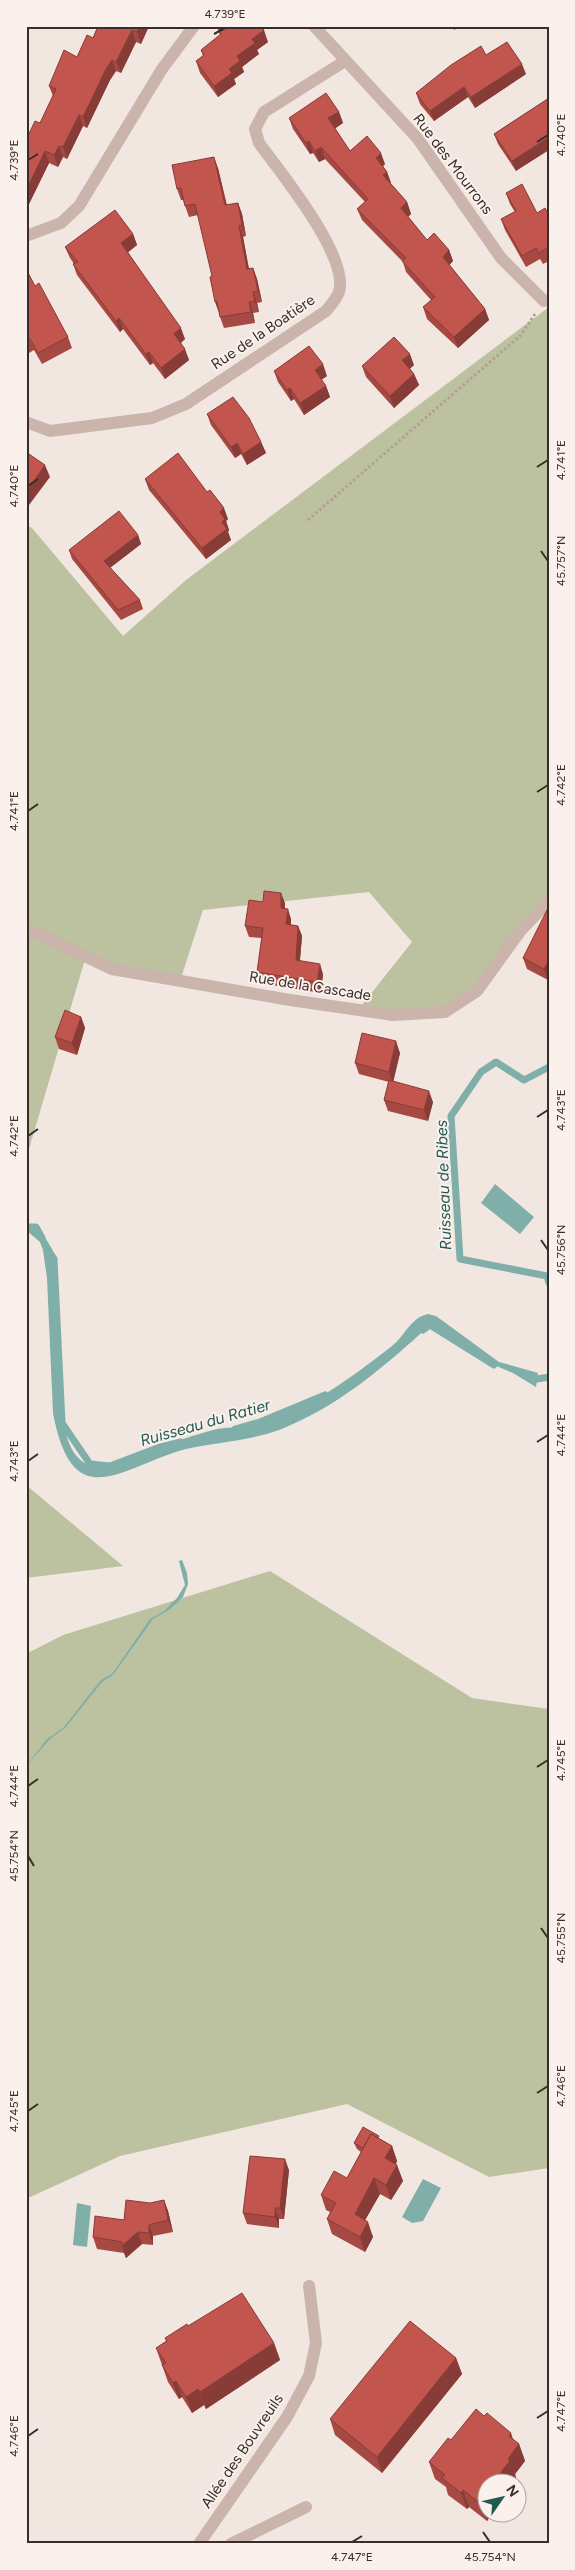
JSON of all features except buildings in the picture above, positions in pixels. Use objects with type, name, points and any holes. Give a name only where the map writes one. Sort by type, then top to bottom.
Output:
[{"type":"street","points":[[26,236],[61,223],[79,206],[162,69],[194,26]]},
{"type":"street","name":"Rue des Mourrons","points":[[314,26],[418,139],[502,258],[544,301]]},
{"type":"street","name":"Rue de la Boatière","points":[[26,422],[50,431],[152,418],[186,404],[326,311],[339,292],[338,268],[328,241],[259,143],[255,129],[264,112],[345,60]]},
{"type":"street","name":"Rue de la Cascade","points":[[26,928],[112,969],[290,1000],[393,1015],[444,1012],[477,992],[521,930],[549,900]]},
{"type":"street","name":"Allée des Bouvreuils","points":[[199,2544],[287,2417],[309,2376],[316,2343],[309,2286]]},
{"type":"street","points":[[231,2544],[306,2507]]},
{"type":"path","points":[[308,520],[521,336],[544,301]]},
{"type":"green space","points":[[549,307],[549,901],[477,991],[445,1012],[358,1010],[412,942],[369,892],[203,910],[180,981],[86,956],[26,1159],[26,525],[32,528],[123,636],[186,580]]},
{"type":"green space","points":[[26,1485],[123,1566],[26,1578]]},
{"type":"green space","points":[[270,1571],[472,1698],[549,1709],[549,2168],[489,2177],[347,2104],[120,2156],[26,2199],[26,1654],[63,1635]]},
{"type":"water","points":[[495,1184],[534,1217],[520,1234],[481,1203]]},
{"type":"water","points":[[26,1222],[46,1239],[52,1249],[62,1416],[67,1438],[74,1452],[78,1458],[91,1466],[101,1468],[112,1467],[136,1460],[180,1440],[217,1429],[256,1424],[292,1412],[309,1404],[365,1367],[397,1342],[417,1319],[428,1314],[436,1316],[499,1362],[538,1373],[536,1387],[513,1373],[487,1362],[430,1325],[378,1371],[341,1398],[301,1421],[256,1437],[186,1449],[121,1473],[103,1477],[87,1475],[73,1466],[62,1446],[53,1413],[47,1278],[40,1242],[26,1230]]},
{"type":"water","points":[[182,1560],[187,1573],[188,1584],[183,1597],[169,1610],[153,1619],[113,1675],[102,1682],[66,1727],[49,1740],[26,1766],[47,1739],[63,1728],[101,1680],[112,1674],[150,1619],[164,1611],[177,1598],[185,1585],[179,1561]]},
{"type":"water","points":[[423,2179],[441,2188],[423,2221],[412,2223],[402,2217]]},
{"type":"water","points":[[77,2203],[91,2206],[87,2247],[73,2245]]},
{"type":"waterway","name":"Ruisseau de Ribes","points":[[549,1067],[524,1080],[496,1062],[481,1072],[451,1116],[460,1259],[547,1276],[549,1283]]},
{"type":"waterway","name":"Ruisseau du Ratier","points":[[26,1227],[36,1227],[42,1238]]},
{"type":"waterway","name":"Ruisseau du Ratier","points":[[48,1250],[54,1259],[62,1423],[90,1464],[110,1466],[160,1447],[181,1442]]},
{"type":"waterway","name":"Ruisseau du Ratier","points":[[423,1330],[430,1325],[494,1365]]},
{"type":"waterway","name":"Ruisseau du Ratier","points":[[530,1377],[537,1379],[549,1377]]},
{"type":"waterway","name":"Ruisseau du Ratier","points":[[235,1429],[260,1422],[325,1395]]}]
